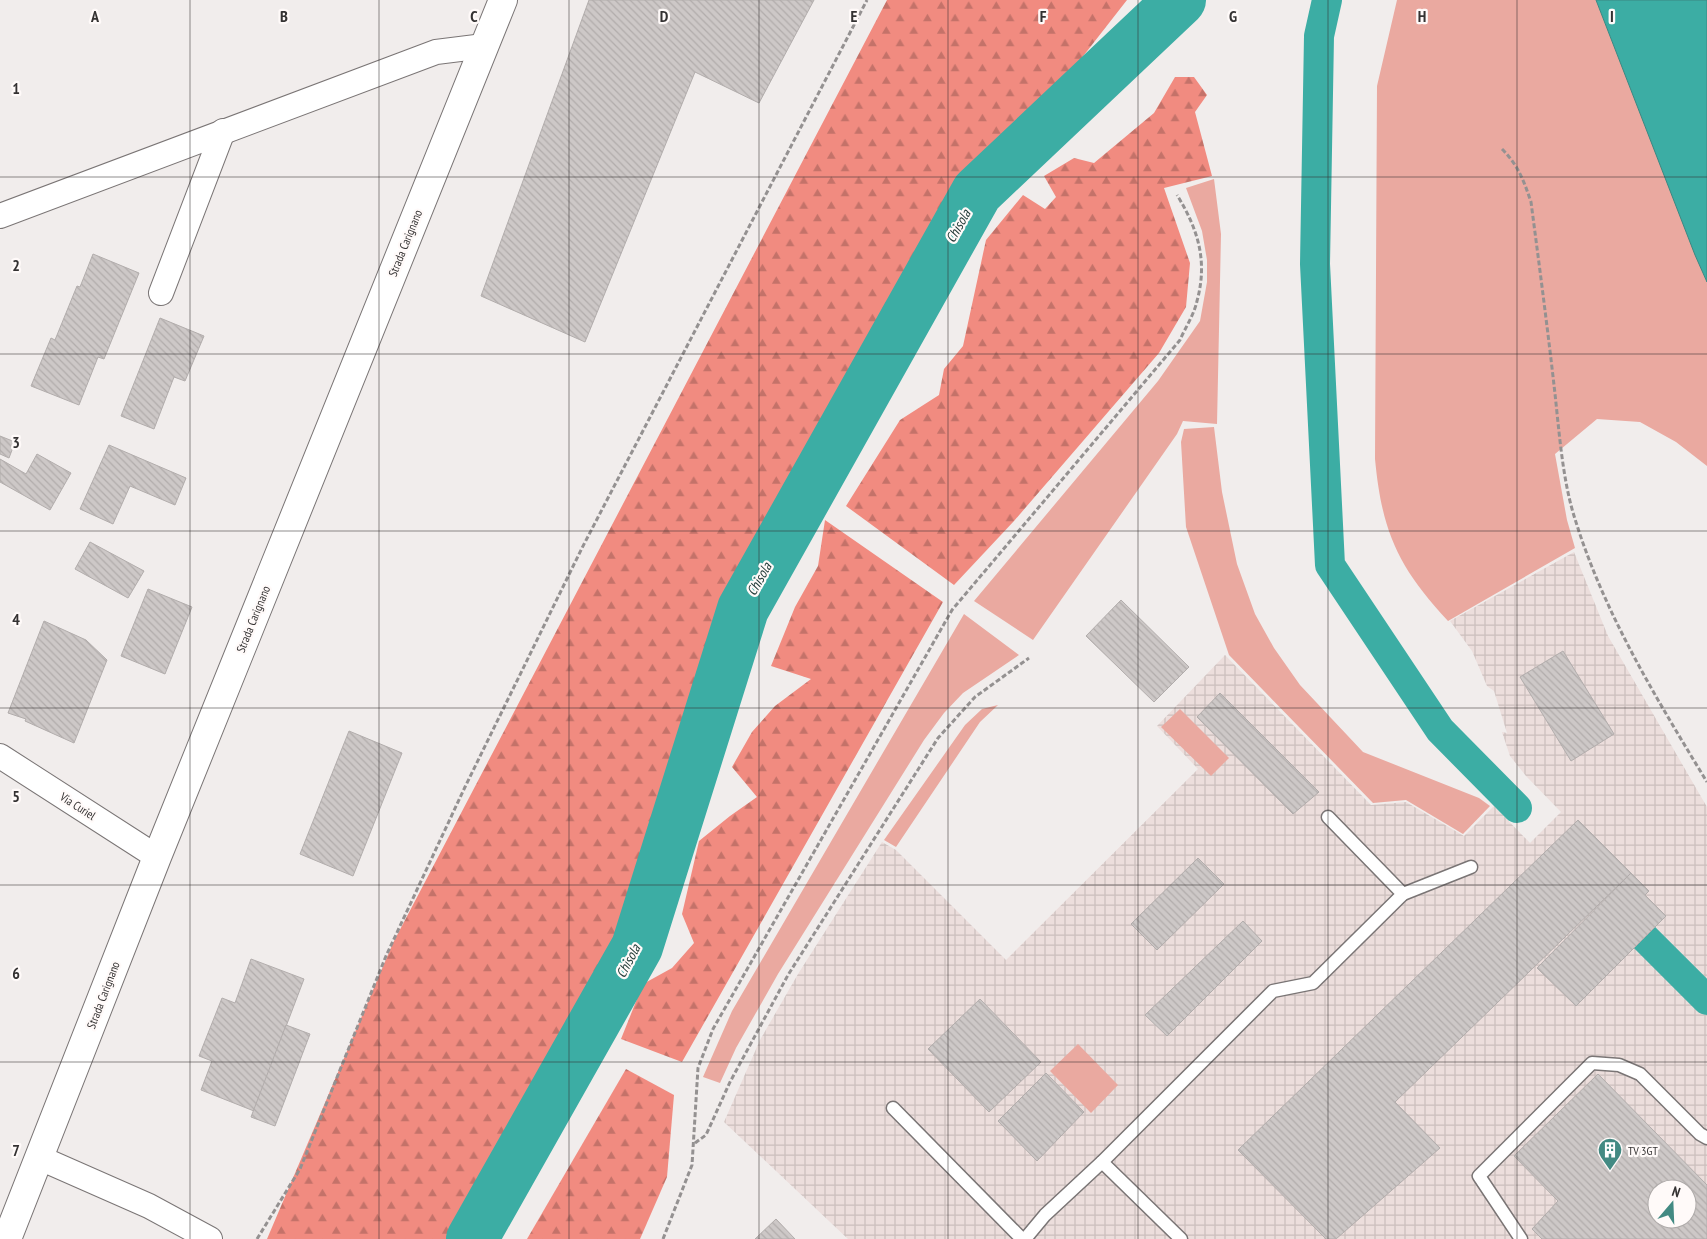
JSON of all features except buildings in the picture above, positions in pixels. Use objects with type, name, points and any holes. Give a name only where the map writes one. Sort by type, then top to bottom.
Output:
[{"type":"main road","name":"Strada Carignano","points":[[7,1239],[157,857],[503,0]]},
{"type":"street","points":[[0,216],[436,52],[484,46]]},
{"type":"street","points":[[161,293],[223,131]]},
{"type":"street","name":"Via Curiel","points":[[0,756],[157,857]]},
{"type":"street","points":[[40,1158],[148,1206],[210,1239]]},
{"type":"lane","points":[[1328,817],[1403,894]]},
{"type":"lane","points":[[892,1108],[1023,1239],[1045,1215],[1102,1162],[1273,991],[1313,983],[1403,894],[1471,867]]},
{"type":"lane","points":[[1521,1239],[1479,1176],[1592,1063],[1620,1065],[1640,1074],[1700,1134],[1707,1138]]},
{"type":"lane","points":[[1102,1162],[1181,1239]]},
{"type":"path","points":[[257,1239],[300,1168],[386,956],[465,787],[582,548],[867,0]]},
{"type":"path","points":[[1502,150],[1513,160],[1523,176],[1531,202],[1560,443],[1574,518],[1593,570],[1622,634],[1659,702],[1707,782]]},
{"type":"path","points":[[663,1239],[692,1165],[698,1068],[713,1029],[952,610],[1180,340],[1197,302],[1203,258],[1192,219],[1177,195]]},
{"type":"path","points":[[694,1143],[706,1135],[730,1082],[788,975],[938,738],[975,696],[1029,658]]},
{"type":"shaded area","points":[[1397,0],[1596,0],[1707,282],[1707,466],[1676,442],[1640,422],[1597,419],[1555,454],[1567,520],[1575,548],[1448,621],[1416,583],[1395,547],[1382,508],[1375,459],[1377,86]]},
{"type":"shaded area","points":[[1214,179],[1221,234],[1217,424],[1183,421],[1177,434],[1033,640],[974,601],[1158,381],[1200,321],[1207,282],[1207,260],[1202,231],[1186,188]]},
{"type":"shaded area","points":[[1214,427],[1222,492],[1237,564],[1255,614],[1274,648],[1300,685],[1363,752],[1479,798],[1490,806],[1463,834],[1406,800],[1373,803],[1229,655],[1186,527],[1181,442],[1184,429]]},
{"type":"shaded area","points":[[1574,552],[1608,636],[1707,807],[1707,1239],[848,1239],[724,1122],[760,1040],[798,974],[882,842],[896,850],[1006,960],[1198,769],[1157,726],[1225,655],[1371,805],[1406,802],[1464,836],[1494,806],[1530,843],[1561,812],[1526,776],[1510,756],[1502,732],[1507,733],[1494,691],[1487,686],[1472,651],[1450,621]]},
{"type":"shaded area","points":[[964,614],[1019,655],[963,693],[944,713],[924,740],[778,974],[736,1048],[720,1083],[703,1077],[732,1011]]},
{"type":"shaded area","points":[[998,705],[980,722],[896,847],[884,840],[965,725],[982,709]]},
{"type":"shaded area","points":[[1180,709],[1229,758],[1211,776],[1161,727]]},
{"type":"shaded area","points":[[1078,1044],[1118,1085],[1091,1113],[1050,1071]]},
{"type":"green space","points":[[887,0],[1127,0],[977,192],[743,609],[637,947],[472,1239],[267,1239],[393,943]]},
{"type":"green space","points":[[1175,77],[1194,77],[1207,95],[1195,112],[1212,176],[1164,188],[1190,263],[1186,307],[1159,353],[1014,521],[954,585],[846,506],[900,420],[939,395],[944,369],[963,346],[986,240],[1023,195],[1045,209],[1056,197],[1044,176],[1074,158],[1094,163],[1154,113]]},
{"type":"green space","points":[[825,520],[943,602],[682,1062],[621,1039],[643,984],[672,968],[694,943],[682,914],[699,841],[757,797],[732,767],[752,732],[775,706],[811,679],[771,666],[795,607],[818,566]]},
{"type":"green space","points":[[626,1069],[674,1095],[667,1177],[640,1239],[527,1239]]},
{"type":"water","points":[[1596,0],[1707,0],[1707,282],[1695,255]]},
{"type":"waterway","name":"Chisola","points":[[472,1239],[637,947],[743,609],[977,192],[1180,0]]},
{"type":"waterway","points":[[1327,0],[1319,36],[1315,264],[1330,565],[1440,730],[1517,808]]},
{"type":"waterway","points":[[1645,938],[1707,1000]]},
{"type":"place","name":"TV 3GT","points":[[1610,1171]]}]
